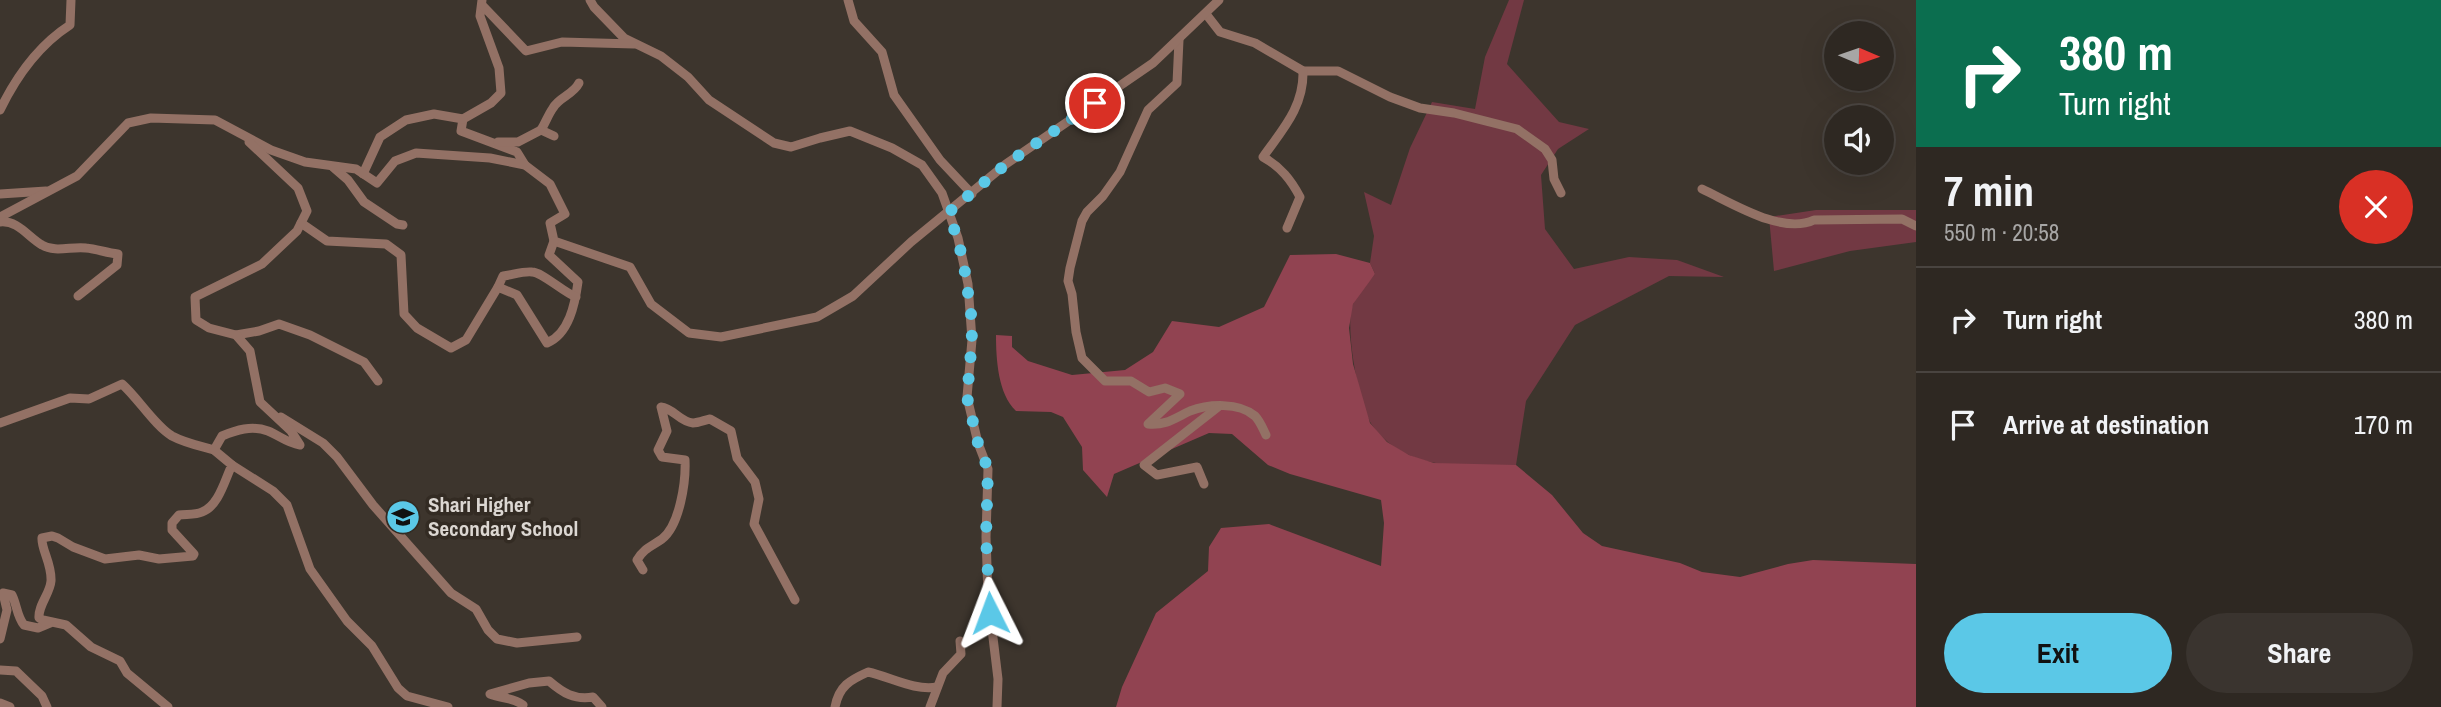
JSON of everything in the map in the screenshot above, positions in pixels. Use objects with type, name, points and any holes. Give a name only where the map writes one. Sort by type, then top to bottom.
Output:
[{"type":"street","points":[[0,110],[10,90],[43,47],[70,25],[71,0]]},
{"type":"street","points":[[590,0],[624,38],[661,55],[688,77],[709,100],[774,144],[791,147],[850,131],[892,148],[922,165],[942,193],[963,259],[972,340],[967,397],[978,443],[988,469],[988,596],[998,679],[997,707]]},
{"type":"street","points":[[848,0],[854,21],[882,52],[894,95],[940,160],[972,194]]},
{"type":"street","points":[[554,241],[631,267],[651,304],[690,333],[721,337],[817,317],[853,296],[911,242],[1006,164],[1153,63],[1219,0]]},
{"type":"street","points":[[482,3],[526,51],[562,42],[637,44]]},
{"type":"street","points":[[363,174],[380,137],[406,120],[434,114],[463,119],[491,103],[501,93],[499,68],[480,16],[482,3]]},
{"type":"street","points":[[1206,15],[1220,32],[1255,43],[1303,71],[1338,71],[1420,108],[1517,129],[1545,149],[1552,160],[1554,179],[1562,193]]},
{"type":"street","points":[[1179,40],[1177,83],[1148,110],[1119,172],[1082,221],[1068,281],[1076,332],[1082,358],[1105,381],[1131,381],[1149,392],[1165,388],[1180,394],[1148,424],[1161,425],[1194,410],[1221,405],[1244,408],[1257,418],[1266,435]]},
{"type":"street","points":[[1287,228],[1300,197],[1291,180],[1276,164],[1263,157],[1292,118],[1304,82],[1303,71]]},
{"type":"street","points":[[483,140],[518,142],[541,130],[553,106],[575,91],[579,83]]},
{"type":"street","points":[[0,220],[77,176],[128,123],[151,118],[215,120],[271,150],[305,162],[355,169],[377,183],[395,161],[416,153],[490,158],[525,165]]},
{"type":"street","points":[[463,119],[461,131],[517,152],[525,165],[550,184],[565,214],[550,223],[554,241],[549,255],[578,282],[568,323],[551,342],[547,343],[517,295],[498,287]]},
{"type":"street","points":[[541,130],[554,136]]},
{"type":"street","points":[[237,132],[298,188],[307,211],[297,230],[262,264],[195,297],[197,320],[209,328],[236,335],[279,324],[310,335],[364,362],[378,381]]},
{"type":"street","points":[[332,166],[348,180],[365,202],[397,224],[403,225]]},
{"type":"street","points":[[1702,190],[1766,219],[1802,225],[1814,220],[1902,219],[1916,226]]},
{"type":"street","points":[[0,194],[48,191]]},
{"type":"street","points":[[0,220],[19,227],[43,246],[86,248],[118,254],[117,265],[78,296]]},
{"type":"street","points":[[301,223],[327,241],[386,244],[401,254],[404,314],[417,328],[451,348],[466,340],[503,276],[533,271],[545,277],[562,292],[576,298]]},
{"type":"street","points":[[214,450],[222,436],[241,428],[266,430],[288,443],[300,445],[291,431],[260,402],[250,351],[236,335]]},
{"type":"street","points":[[0,423],[70,398],[89,399],[122,384],[171,435],[214,450],[273,491],[287,505],[310,569],[347,621],[372,646],[398,688],[407,696],[448,707]]},
{"type":"street","points":[[1204,484],[1197,467],[1157,475],[1144,465],[1221,405]]},
{"type":"street","points":[[643,570],[637,559],[642,551],[663,538],[671,529],[686,476],[685,460],[662,457],[658,450],[667,431],[661,407],[668,408],[692,423],[710,419],[731,431],[737,458],[755,482],[759,499],[754,524],[795,600]]},
{"type":"street","points":[[271,413],[287,420],[330,450],[373,505],[441,583],[476,609],[488,630],[497,639],[517,643],[577,637]]},
{"type":"street","points":[[168,707],[127,673],[120,661],[91,647],[66,625],[43,621],[39,613],[51,582],[42,538],[58,538],[105,559],[139,555],[159,559],[193,556],[172,530],[172,523],[179,514],[201,513],[208,508],[220,494],[232,465]]},
{"type":"street","points":[[0,639],[7,610],[3,593],[12,595],[24,625],[37,628],[50,622]]},
{"type":"street","points":[[930,707],[943,673],[961,654],[960,641]]},
{"type":"street","points":[[0,670],[16,671],[42,696],[47,707]]},
{"type":"street","points":[[835,707],[837,695],[844,685],[869,672],[923,689],[937,687]]},
{"type":"street","points":[[522,707],[516,699],[501,699],[490,694],[529,683],[549,681],[565,694],[582,699],[593,697],[602,707]]},
{"type":"street","points":[[582,699],[590,707]]},
{"type":"street","points":[[0,703],[10,707]]},
{"type":"shaded area","points":[[1509,0],[1524,0],[1507,64],[1559,122],[1589,129],[1558,149],[1541,175],[1545,229],[1574,269],[1629,257],[1677,260],[1724,277],[1669,276],[1575,325],[1526,401],[1516,465],[1462,466],[1434,463],[1409,455],[1389,443],[1372,425],[1362,401],[1350,330],[1353,304],[1375,274],[1370,263],[1374,236],[1364,192],[1391,205],[1410,148],[1432,102],[1475,109],[1485,57]]},
{"type":"shaded area","points":[[1816,210],[1916,210],[1916,242],[1850,251],[1774,271],[1769,217]]},
{"type":"shaded area","points":[[1336,254],[1370,263],[1375,274],[1353,304],[1349,328],[1353,364],[1370,423],[1387,442],[1409,455],[1434,463],[1516,465],[1552,495],[1583,533],[1602,546],[1680,563],[1702,572],[1740,577],[1813,560],[1916,564],[1916,707],[1116,707],[1122,687],[1156,613],[1208,571],[1209,547],[1221,528],[1269,524],[1381,566],[1384,523],[1381,500],[1290,474],[1268,465],[1232,434],[1209,433],[1114,474],[1107,497],[1083,470],[1082,447],[1063,417],[1051,412],[1016,411],[1010,404],[999,376],[996,335],[1012,336],[1012,347],[1028,361],[1072,375],[1125,370],[1153,352],[1172,321],[1219,327],[1264,307],[1290,255]]},
{"type":"place","name":"Shari Higher Secondary School","points":[[403,517]]},
{"type":"route","points":[[990,613],[986,537],[988,469],[978,443],[967,397],[972,340],[971,313],[963,259],[949,212],[1006,164],[1095,103]]}]
